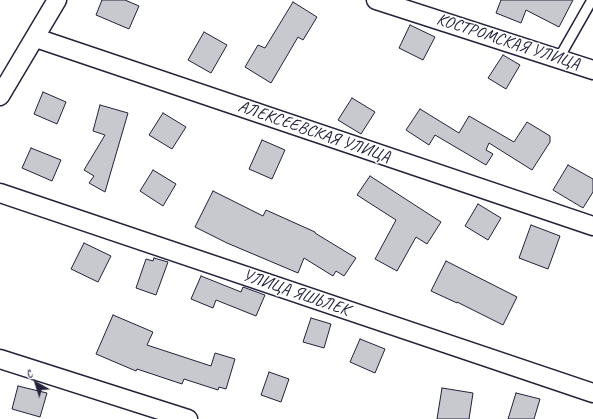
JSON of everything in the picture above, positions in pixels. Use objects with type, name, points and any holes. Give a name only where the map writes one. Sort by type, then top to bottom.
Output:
[{"type":"street","points":[[0,96],[36,38],[57,0]]},
{"type":"street","name":"КОСТРОМСКАЯ УЛИЦА","points":[[376,0],[593,70]]},
{"type":"street","name":"АЛЕКСЕЕВСКАЯ УЛИЦА","points":[[36,38],[593,226]]},
{"type":"street","name":"УЛИЦА ЯШЬЛЕК","points":[[0,194],[593,393]]},
{"type":"street","points":[[0,359],[188,419]]},
{"type":"lane","points":[[559,58],[592,0]]},
{"type":"building","points":[[102,0],[125,0],[139,6],[129,29],[96,15]]},
{"type":"building","points":[[501,0],[573,0],[559,27],[526,10],[521,23],[496,13]]},
{"type":"building","points":[[293,2],[317,17],[303,40],[298,37],[271,83],[245,67],[258,45],[265,48]]},
{"type":"building","points":[[410,25],[435,37],[423,60],[399,48]]},
{"type":"building","points":[[204,32],[227,45],[211,73],[188,60]]},
{"type":"building","points":[[503,55],[520,65],[506,89],[488,78]]},
{"type":"building","points":[[43,92],[66,102],[57,124],[34,114]]},
{"type":"building","points":[[352,98],[375,112],[361,134],[338,120]]},
{"type":"building","points":[[100,105],[128,113],[105,192],[89,183],[94,176],[84,170],[105,135],[93,131]]},
{"type":"building","points":[[420,109],[459,133],[469,116],[514,142],[527,122],[550,136],[550,142],[532,170],[489,143],[486,150],[493,154],[486,165],[435,135],[429,145],[406,130]]},
{"type":"building","points":[[163,113],[186,127],[172,149],[149,135]]},
{"type":"building","points":[[262,140],[285,150],[272,179],[249,169]]},
{"type":"building","points":[[31,148],[61,160],[52,181],[22,168]]},
{"type":"building","points":[[568,165],[593,179],[593,192],[583,208],[553,190]]},
{"type":"building","points":[[153,170],[176,184],[163,206],[140,191]]},
{"type":"building","points":[[370,176],[441,222],[427,244],[416,237],[397,271],[375,259],[396,220],[357,195]]},
{"type":"building","points":[[213,191],[263,216],[266,210],[315,232],[356,258],[344,276],[336,271],[333,276],[304,258],[298,273],[227,243],[195,227]]},
{"type":"building","points":[[478,204],[501,218],[488,240],[465,226]]},
{"type":"building","points":[[531,225],[560,236],[548,269],[519,258]]},
{"type":"building","points":[[84,243],[111,256],[98,282],[71,269]]},
{"type":"building","points":[[154,258],[168,262],[156,295],[136,288],[146,259],[153,261]]},
{"type":"building","points":[[446,261],[517,297],[503,325],[431,291]]},
{"type":"building","points":[[201,276],[241,292],[243,287],[265,295],[256,316],[216,300],[213,308],[191,299]]},
{"type":"building","points":[[113,315],[153,332],[147,345],[211,366],[215,353],[235,359],[226,389],[219,387],[218,390],[184,379],[182,384],[137,369],[136,371],[96,354]]},
{"type":"building","points":[[311,318],[331,324],[324,348],[303,342]]},
{"type":"building","points":[[360,339],[385,349],[375,373],[350,362]]},
{"type":"building","points":[[269,372],[289,379],[281,402],[261,395]]},
{"type":"building","points":[[18,386],[47,393],[40,417],[12,409]]},
{"type":"building","points":[[442,388],[473,393],[469,419],[437,419]]},
{"type":"building","points":[[516,393],[540,399],[534,419],[508,419]]}]
